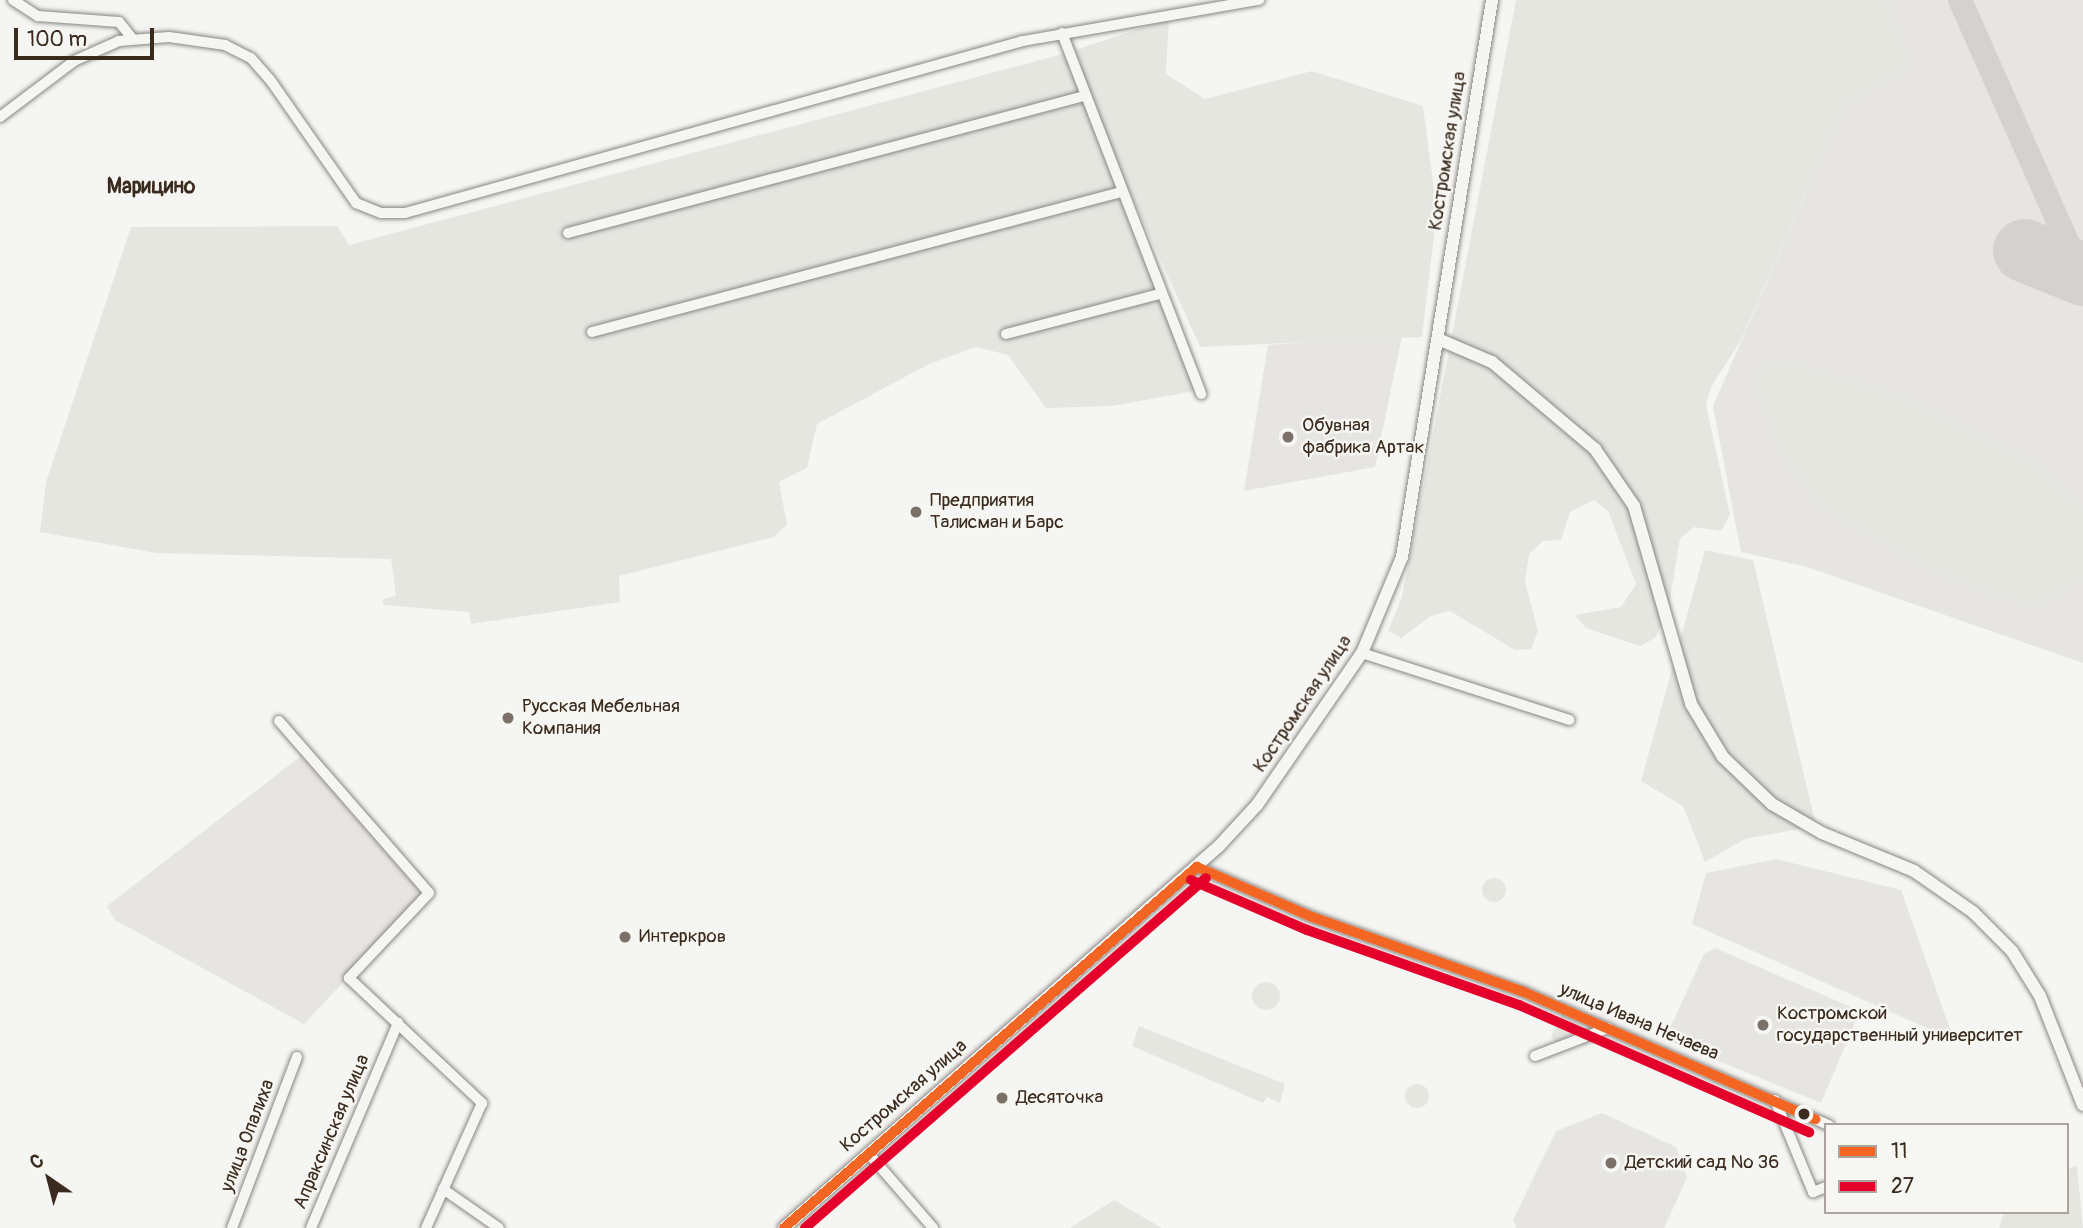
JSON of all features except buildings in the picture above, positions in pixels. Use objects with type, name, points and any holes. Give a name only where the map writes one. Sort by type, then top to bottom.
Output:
[{"type":"main road","name":"Костромская улица","points":[[784,1228],[1197,867],[1256,805],[1362,653],[1402,557],[1492,0]]},
{"type":"main road","points":[[1438,340],[1492,362],[1542,398],[1603,460],[1634,506],[1691,704],[1723,757],[1772,804],[1822,834],[1914,871],[1973,912],[2012,951],[2040,996],[2083,1105]]},
{"type":"street","points":[[13,0],[38,16],[119,22],[133,38]]},
{"type":"street","points":[[0,117],[74,61],[133,38],[195,39],[251,58],[349,194],[381,213],[405,213],[1062,33],[1259,0]]},
{"type":"street","points":[[1062,33],[1160,294],[1201,394]]},
{"type":"street","points":[[568,233],[1084,96]]},
{"type":"street","points":[[592,332],[1121,192]]},
{"type":"street","points":[[1006,334],[1160,294]]},
{"type":"street","points":[[1362,653],[1569,720]]},
{"type":"street","points":[[279,721],[429,894],[349,978],[482,1103],[426,1228]]},
{"type":"street","name":"улица Ивана Нечаева","points":[[1197,867],[1608,1028],[1825,1123]]},
{"type":"street","name":"Апраксинская улица","points":[[310,1228],[398,1024]]},
{"type":"street","points":[[1535,1056],[1608,1028]]},
{"type":"street","name":"улица Опалиха","points":[[232,1228],[297,1057]]},
{"type":"street","points":[[1775,1100],[1813,1192],[1824,1188]]},
{"type":"street","points":[[869,1154],[933,1228]]},
{"type":"street","points":[[443,1189],[499,1228]]},
{"type":"shaded area","points":[[1516,0],[1886,0],[1911,66],[1845,103],[1741,340],[1711,387],[1706,405],[1730,515],[1721,531],[1694,527],[1680,538],[1668,612],[1655,638],[1640,646],[1586,628],[1575,615],[1621,607],[1636,584],[1608,511],[1594,500],[1570,512],[1561,540],[1543,541],[1529,554],[1525,582],[1538,631],[1531,649],[1515,650],[1450,611],[1431,616],[1401,638],[1388,631],[1402,596]]},
{"type":"shaded area","points":[[1886,0],[2083,0],[2083,663],[1807,567],[1741,552],[1713,406],[1845,103],[1910,66]]},
{"type":"shaded area","points":[[1169,19],[1166,74],[1205,99],[1312,71],[1423,106],[1437,212],[1422,337],[1200,347],[1074,69],[1200,390],[1112,406],[1046,408],[1008,355],[976,347],[929,364],[817,424],[807,468],[779,482],[787,525],[774,537],[619,576],[620,602],[471,624],[469,612],[383,605],[383,599],[396,596],[391,559],[156,553],[40,532],[46,482],[131,227],[337,226],[349,245],[1066,53]]},
{"type":"shaded area","points":[[1402,336],[1375,467],[1244,491],[1268,345]]},
{"type":"shaded area","points":[[1766,362],[1804,366],[1907,400],[2033,462],[2083,507],[2083,579],[2034,604],[1994,595],[1928,568],[1821,507],[1780,450],[1754,382]]},
{"type":"shaded area","points":[[1705,550],[1753,560],[1816,826],[1745,839],[1705,862],[1683,806],[1641,781]]},
{"type":"shaded area","points":[[301,756],[424,896],[304,1024],[115,920],[107,906]]},
{"type":"shaded area","points":[[1776,859],[1901,890],[1954,1040],[1692,924],[1706,873]]},
{"type":"shaded area","points":[[1494,878],[1503,881],[1506,890],[1503,899],[1494,902],[1485,899],[1482,890],[1485,881]]},
{"type":"shaded area","name":"Костромской государственный университет","points":[[1715,948],[1860,1011],[1821,1103],[1665,1039],[1704,954]]},
{"type":"shaded area","points":[[1266,982],[1276,986],[1280,996],[1276,1006],[1266,1010],[1256,1006],[1252,996],[1256,986]]},
{"type":"shaded area","points":[[1562,1014],[1587,1029],[1556,1043],[1551,1036]]},
{"type":"shaded area","points":[[1139,1026],[1285,1084],[1280,1103],[1267,1097],[1263,1103],[1132,1046]]},
{"type":"shaded area","points":[[1417,1084],[1426,1087],[1429,1096],[1426,1105],[1417,1108],[1408,1105],[1405,1096],[1408,1087]]},
{"type":"shaded area","name":"Детский сад № 36","points":[[1602,1113],[1676,1147],[1687,1178],[1664,1228],[1516,1228],[1513,1220],[1556,1131]]},
{"type":"shaded area","points":[[2077,1165],[2083,1228],[1999,1228],[2003,1214],[2069,1214],[2069,1169]]},
{"type":"shaded area","points":[[1114,1200],[1162,1228],[1070,1228]]},
{"type":"taxiway","points":[[1960,0],[2081,273]]},
{"type":"runway","points":[[2024,250],[2083,274]]},
{"type":"transit line","name":"11","points":[[1197,867],[1312,917],[1524,992],[1815,1119]]},
{"type":"transit line","name":"11","points":[[784,1228],[1197,867]]},
{"type":"transit line","name":"27","points":[[805,1228],[1206,878]]},
{"type":"transit line","name":"27","points":[[1191,880],[1307,930],[1519,1005],[1809,1132]]},
{"type":"place","name":"Обувная фабрика Артак","points":[[1288,437]]},
{"type":"place","name":"Предприятия Талисман и Барс","points":[[916,512]]},
{"type":"place","name":"Русская Мебельная Компания","points":[[508,718]]},
{"type":"place","name":"Интеркров","points":[[625,937]]},
{"type":"place","name":"Костромской государственный университет","points":[[1763,1025]]},
{"type":"place","name":"Десяточка","points":[[1002,1098]]},
{"type":"place","name":"Детский сад № 36","points":[[1611,1163]]},
{"type":"district","name":"Марицино","points":[[151,187]]}]
